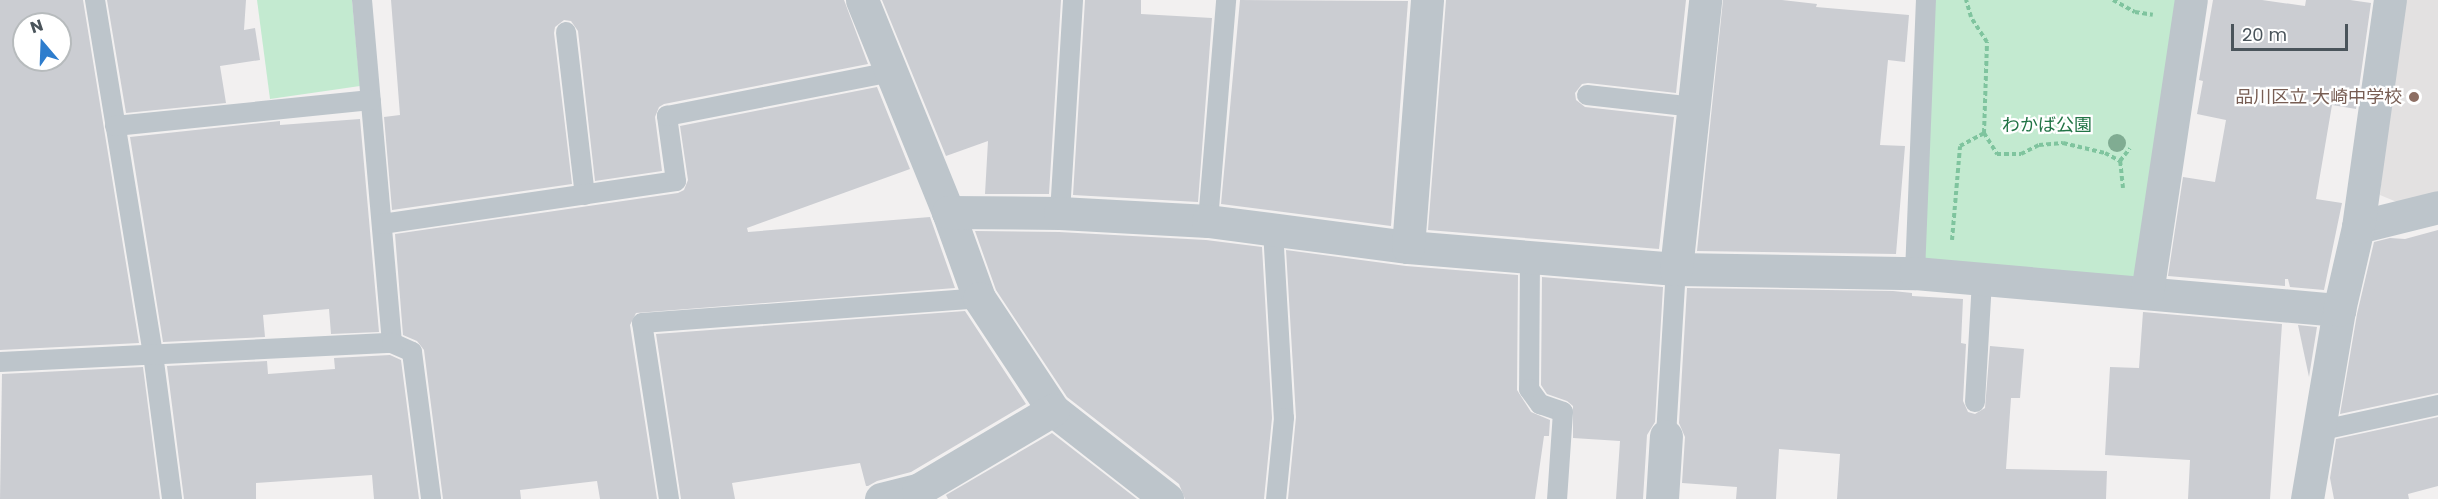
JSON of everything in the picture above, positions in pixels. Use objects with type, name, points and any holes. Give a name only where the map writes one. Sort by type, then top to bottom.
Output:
[{"type":"street","points":[[862,0],[948,212],[979,298],[1053,410],[1167,499]]},
{"type":"street","points":[[1408,247],[1427,0]]},
{"type":"street","points":[[1676,269],[1705,0]]},
{"type":"street","points":[[2147,293],[2191,0]]},
{"type":"street","points":[[2307,499],[2339,310],[2358,227],[2390,0]]},
{"type":"street","points":[[2358,227],[2438,207]]},
{"type":"street","points":[[948,212],[1060,213],[1208,221],[1408,247],[1676,269],[1915,273],[2339,310]]},
{"type":"street","points":[[880,499],[918,490],[1053,410]]},
{"type":"street","points":[[1662,499],[1666,436]]},
{"type":"lane","points":[[95,0],[153,354],[172,499]]},
{"type":"lane","points":[[362,0],[392,343]]},
{"type":"lane","points":[[1060,213],[1073,0]]},
{"type":"lane","points":[[1208,221],[1226,0]]},
{"type":"lane","points":[[1915,273],[1926,0]]},
{"type":"lane","points":[[566,32],[585,195]]},
{"type":"lane","points":[[382,224],[676,182],[667,116],[892,72]]},
{"type":"lane","points":[[1587,95],[1694,107]]},
{"type":"lane","points":[[115,126],[371,100]]},
{"type":"lane","points":[[1273,230],[1284,418],[1276,499]]},
{"type":"lane","points":[[1530,257],[1530,389],[1540,404],[1563,412],[1557,499]]},
{"type":"lane","points":[[1666,436],[1676,269]]},
{"type":"lane","points":[[1975,402],[1982,279]]},
{"type":"lane","points":[[669,499],[642,323],[979,298]]},
{"type":"lane","points":[[0,362],[392,343],[412,352],[431,499]]},
{"type":"lane","points":[[2318,431],[2438,405]]},
{"type":"path","points":[[1966,0],[1971,17],[1987,42],[1984,133],[1997,154],[2021,154],[2039,145],[2063,143],[2105,153],[2120,161]]},
{"type":"path","points":[[2113,0],[2135,12],[2161,15]]},
{"type":"path","points":[[1915,273],[1952,247],[1960,146],[1984,133]]},
{"type":"shaded area","name":"品川区立 大崎中学校","points":[[2399,0],[2438,0],[2438,196],[2404,205],[2380,195]]},
{"type":"green space","points":[[257,0],[352,0],[360,86],[270,99]]},
{"type":"green space","name":"わかば公園","points":[[1931,0],[2191,0],[2147,293],[1915,273]]},
{"type":"building","points":[[0,0],[83,0],[139,343],[0,350]]},
{"type":"building","points":[[107,0],[246,0],[244,30],[255,28],[260,60],[220,66],[226,103],[126,113]]},
{"type":"building","points":[[391,0],[844,0],[868,64],[664,104],[659,107],[655,117],[662,171],[595,181],[578,31],[571,21],[564,20],[555,27],[554,33],[572,184],[392,210],[384,117],[400,115]]},
{"type":"building","points":[[882,0],[1061,0],[1049,194],[985,194],[988,141],[946,156]]},
{"type":"building","points":[[1085,0],[1141,0],[1141,14],[1212,18],[1198,202],[1073,195]]},
{"type":"building","points":[[1240,0],[1408,1],[1391,226],[1221,204]]},
{"type":"building","points":[[1446,0],[1686,0],[1676,93],[1588,83],[1582,84],[1575,93],[1576,100],[1585,107],[1674,117],[1659,249],[1428,230]]},
{"type":"building","points":[[1723,0],[1782,0],[1817,4],[1816,7],[1909,15],[1905,62],[1888,60],[1880,145],[1905,146],[1896,254],[1697,251]]},
{"type":"building","points":[[2213,0],[2262,0],[2305,6],[2306,0],[2350,0],[2371,3],[2356,109],[2332,105],[2316,199],[2342,203],[2324,290],[2290,287],[2288,279],[2285,279],[2285,286],[2168,276],[2183,177],[2215,182],[2226,120],[2197,114],[2203,81],[2199,80]]},
{"type":"building","points":[[877,87],[910,169],[747,228],[748,232],[930,217],[955,288],[636,313],[630,325],[657,499],[600,499],[597,481],[520,490],[521,499],[443,499],[424,350],[417,341],[403,335],[395,234],[678,193],[684,190],[688,180],[680,126]]},
{"type":"building","points":[[360,119],[379,332],[331,334],[329,309],[263,315],[265,337],[163,342],[130,137],[280,121],[280,125]]},
{"type":"building","points":[[2438,230],[2438,393],[2340,414],[2357,314],[2374,242],[2390,238],[2405,239]]},
{"type":"building","points":[[975,231],[1059,232],[1206,240],[1262,247],[1272,418],[1264,499],[1185,499],[1179,484],[1067,397],[996,290]]},
{"type":"building","points":[[1286,250],[1406,266],[1518,275],[1517,390],[1531,412],[1550,420],[1549,436],[1544,436],[1535,499],[1288,499],[1296,417]]},
{"type":"building","points":[[1542,277],[1663,287],[1655,422],[1647,435],[1643,499],[1616,499],[1620,441],[1573,438],[1573,406],[1567,401],[1547,394],[1541,385]]},
{"type":"building","points":[[1687,288],[1893,291],[1912,293],[1912,296],[1963,299],[1961,343],[1966,344],[1963,401],[1968,412],[1975,414],[1985,408],[1990,346],[2024,349],[2020,398],[2011,398],[2006,469],[2107,471],[2106,499],[1837,499],[1840,454],[1779,449],[1776,499],[1736,499],[1737,487],[1682,483],[1685,437],[1679,423]]},
{"type":"building","points":[[965,311],[1026,404],[911,472],[877,481],[868,486],[866,486],[860,463],[732,483],[735,499],[681,499],[656,334]]},
{"type":"building","points":[[2143,312],[2282,324],[2270,499],[2188,499],[2190,460],[2105,455],[2110,367],[2139,368]]},
{"type":"building","points":[[2298,325],[2317,327],[2309,377]]},
{"type":"building","points":[[390,355],[401,360],[419,499],[374,499],[372,475],[256,483],[256,499],[184,499],[167,366],[267,361],[268,374],[335,369],[334,358]]},
{"type":"building","points":[[143,367],[160,499],[0,499],[2,374]]},
{"type":"building","points":[[2438,417],[2438,486],[2408,494],[2409,499],[2334,499],[2330,478],[2336,439]]},
{"type":"building","points":[[1052,433],[1137,499],[948,499],[946,495]]},
{"type":"place","name":"品川区立 大崎中学校","points":[[2414,97]]}]
